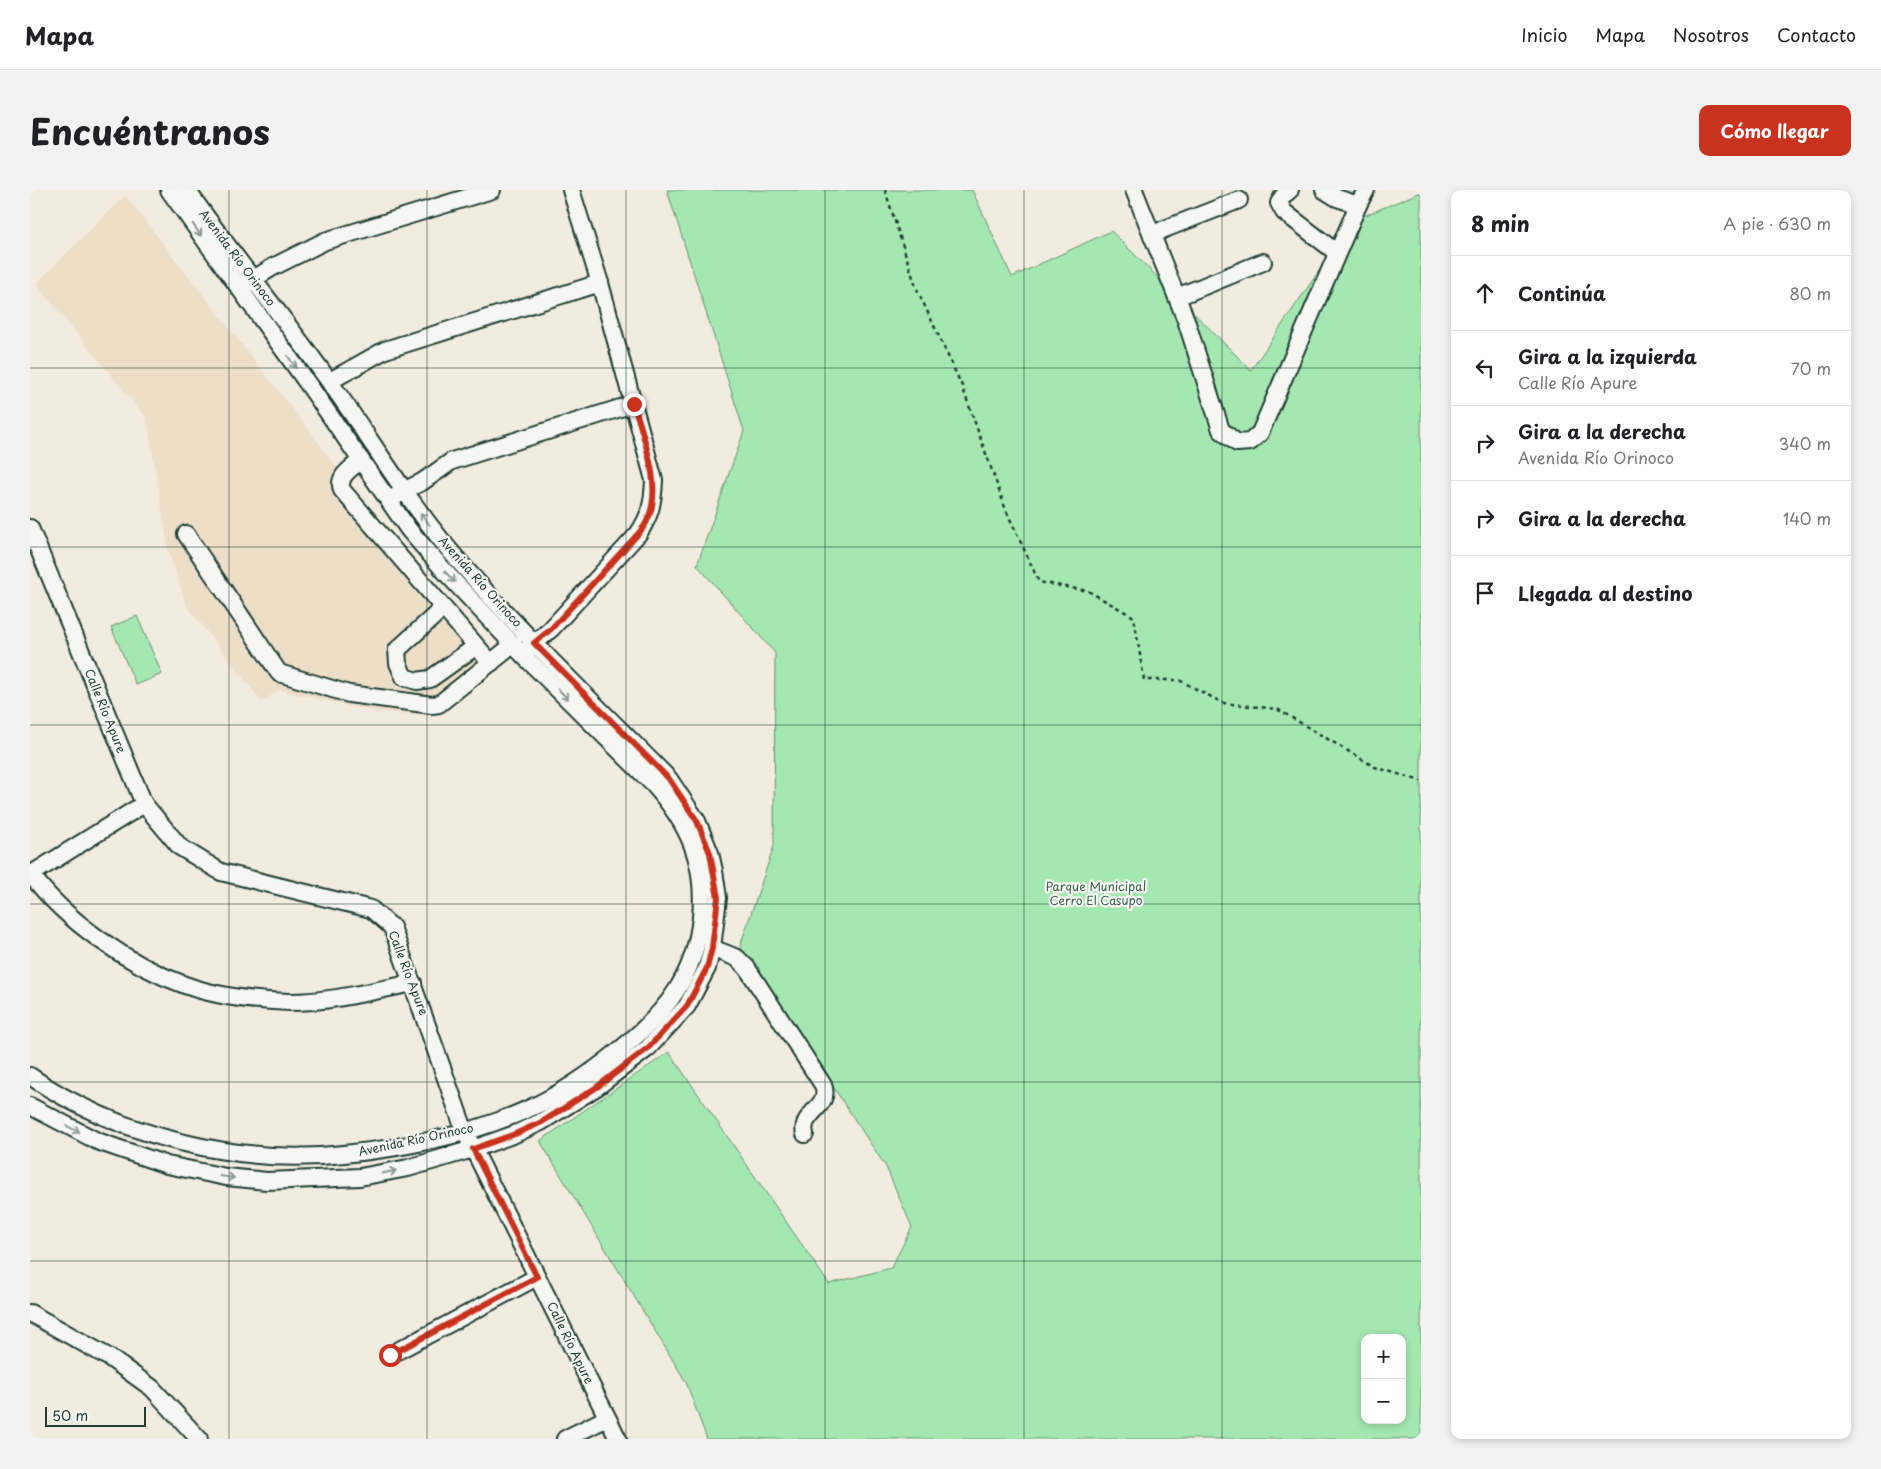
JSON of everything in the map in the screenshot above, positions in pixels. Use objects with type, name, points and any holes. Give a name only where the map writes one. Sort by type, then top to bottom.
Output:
[{"type":"street","name":"Avenida Río Orinoco","points":[[169,190],[246,284],[330,381],[403,491],[524,647]]},
{"type":"street","name":"Avenida Río Orinoco","points":[[30,1106],[97,1141],[167,1165],[226,1177],[267,1181],[360,1177],[408,1168],[473,1149],[532,1126],[570,1105],[622,1069],[648,1048],[666,1018],[668,1005],[685,979],[699,937],[702,885],[696,850],[669,779],[448,575],[410,530],[361,460],[187,190]]},
{"type":"street","points":[[246,284],[325,241],[492,190]]},
{"type":"street","points":[[186,534],[279,673],[349,694],[432,705],[444,702],[490,663],[524,647],[558,621],[638,534],[647,521],[652,502],[654,480],[600,283],[571,190]]},
{"type":"street","points":[[1134,190],[1186,320],[1221,430],[1237,443],[1250,442],[1260,433],[1366,190]]},
{"type":"street","points":[[1290,190],[1283,196],[1280,203],[1284,212],[1338,253]]},
{"type":"street","points":[[1324,190],[1337,198],[1358,205]]},
{"type":"street","points":[[1152,236],[1162,230],[1239,200]]},
{"type":"street","points":[[1177,297],[1263,262]]},
{"type":"street","points":[[330,381],[386,350],[600,283]]},
{"type":"street","points":[[389,502],[403,491],[422,482],[452,461],[634,404]]},
{"type":"street","points":[[361,460],[340,479],[339,484],[342,490],[490,663]]},
{"type":"street","name":"Calle Río Apure","points":[[30,528],[144,804],[180,847],[221,872],[370,909],[392,927],[465,1132],[618,1439]]},
{"type":"street","points":[[443,608],[397,650],[398,663],[404,677],[417,681],[430,679],[475,647]]},
{"type":"street","name":"Avenida Río Orinoco","points":[[30,1076],[50,1089],[94,1112],[136,1129],[222,1151],[284,1156],[343,1155],[400,1146],[465,1132],[526,1110],[595,1070],[642,1032],[687,1006],[698,988],[707,968],[712,948],[718,898],[710,853],[697,821],[676,799]]},
{"type":"street","points":[[144,804],[30,874],[50,898],[109,946],[185,985],[219,994],[257,1000],[291,1002],[337,999],[413,983]]},
{"type":"street","points":[[712,948],[737,958],[747,968],[823,1085],[826,1091],[825,1097],[822,1104],[805,1122],[805,1134]]},
{"type":"street","points":[[390,1355],[537,1277]]},
{"type":"street","points":[[30,1313],[110,1358],[152,1388],[199,1439]]},
{"type":"street","points":[[565,1439],[607,1418]]},
{"type":"path","points":[[885,190],[916,287],[962,386],[1006,510],[1039,582],[1088,592],[1134,617],[1144,680],[1179,680],[1223,703],[1276,710],[1375,767],[1421,782]]},
{"type":"shaded area","points":[[125,195],[309,430],[398,551],[496,661],[434,715],[375,712],[280,690],[262,702],[187,606],[169,553],[147,419],[36,284]]},
{"type":"green space","name":"Parque Municipal Cerro El Casupo","points":[[667,190],[972,190],[1012,277],[1111,231],[1251,370],[1354,220],[1421,192],[1421,1439],[707,1439],[686,1382],[540,1141],[669,1052],[829,1284],[891,1268],[912,1227],[886,1167],[740,946],[774,846],[775,653],[697,565],[744,431]]},
{"type":"green space","points":[[137,616],[162,674],[136,685],[111,627]]},
{"type":"route","points":[[390,1355],[537,1277],[473,1149],[542,1122],[622,1069],[648,1048],[672,1024],[687,1006],[707,968],[712,948],[718,898],[710,853],[697,821],[669,779],[534,643],[551,629],[638,534],[647,521],[652,502],[654,480],[634,404]]}]
